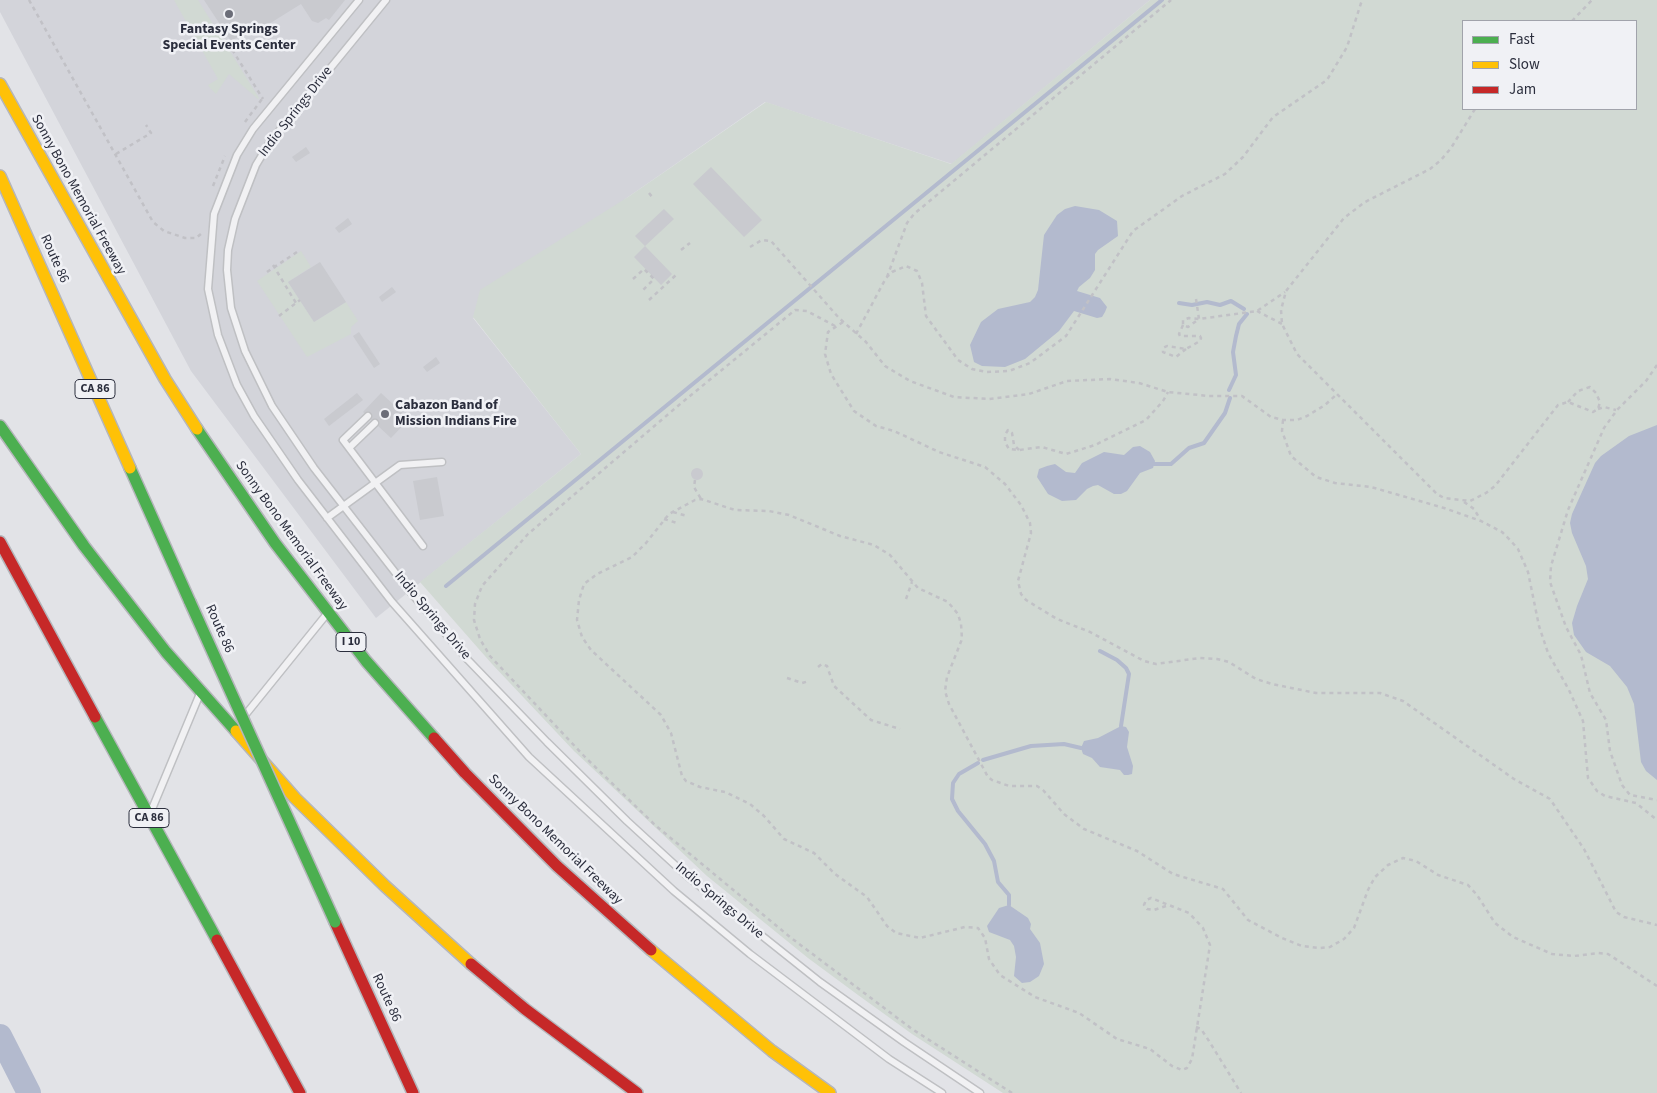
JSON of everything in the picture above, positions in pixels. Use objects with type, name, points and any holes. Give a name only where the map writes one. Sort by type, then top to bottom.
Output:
[{"type":"highway","name":"Sonny Bono Memorial Freeway","points":[[0,84],[165,379],[218,462],[275,543],[366,661],[465,773],[557,866],[684,980],[772,1051],[830,1093]]},
{"type":"highway","name":"Route 86","points":[[0,176],[334,922],[413,1093]]},
{"type":"highway","points":[[0,426],[89,553],[160,645],[295,798],[385,886],[460,955],[525,1009],[637,1093]]},
{"type":"highway","name":"CA 86","points":[[0,542],[300,1093]]},
{"type":"lane","name":"Indio Springs Drive","points":[[359,0],[252,129],[237,155],[214,214],[208,267],[212,312],[226,358],[237,385],[254,416],[298,480],[392,602],[453,674],[529,757],[674,891],[750,954],[889,1059],[942,1093]]},
{"type":"lane","name":"Indio Springs Drive","points":[[386,0],[270,142],[256,165],[245,190],[228,250],[231,308],[256,376],[272,406],[314,468],[343,506],[408,589],[468,660],[634,828],[687,876],[820,982],[980,1093]]},
{"type":"lane","points":[[368,416],[343,440],[424,546]]},
{"type":"lane","points":[[349,448],[375,423]]},
{"type":"lane","points":[[327,518],[400,465],[442,462]]},
{"type":"lane","points":[[233,730],[328,612]]},
{"type":"lane","points":[[149,817],[200,692]]},
{"type":"path","points":[[29,0],[158,227],[185,238],[200,236]]},
{"type":"path","points":[[856,334],[886,278],[907,223],[914,214],[1171,0]]},
{"type":"path","points":[[886,278],[892,272],[906,266],[917,271],[922,283],[926,316],[958,360],[979,371],[1009,371],[1030,363],[1066,336],[1116,254],[1138,226],[1182,196],[1225,174],[1237,163],[1273,117],[1327,80],[1346,47],[1362,0]]},
{"type":"path","points":[[1573,20],[1592,0]]},
{"type":"path","points":[[228,43],[264,99]]},
{"type":"path","points":[[1186,349],[1167,346],[1163,348],[1163,352],[1176,358],[1202,338],[1180,336],[1183,320],[1257,311],[1286,291],[1344,218],[1354,209],[1430,169],[1441,160],[1451,148],[1474,110]]},
{"type":"path","points":[[116,154],[151,133],[146,125]]},
{"type":"path","points":[[649,193],[653,198]]},
{"type":"path","points":[[750,247],[766,240],[777,248],[839,318],[885,366],[896,374],[954,397],[997,398],[1029,394],[1067,381],[1088,379],[1127,380],[1168,392],[1209,396],[1242,396],[1272,417],[1283,420],[1297,420],[1325,405],[1337,394]]},
{"type":"path","points":[[681,250],[690,243]]},
{"type":"path","points":[[267,272],[300,250]]},
{"type":"path","points":[[274,266],[296,303]]},
{"type":"path","points":[[632,279],[644,269],[649,273],[654,279],[642,291]]},
{"type":"path","points":[[649,300],[676,275]]},
{"type":"path","points":[[1286,291],[1281,310],[1282,324],[1297,354],[1437,494],[1462,501],[1474,510],[1481,521]]},
{"type":"path","points":[[1196,299],[1199,319]]},
{"type":"path","points":[[279,316],[300,300]]},
{"type":"path","points":[[835,326],[807,312],[795,310],[679,405],[536,528],[482,586],[475,604],[474,620],[480,639],[490,656],[585,757],[670,838],[790,937],[912,1029],[1012,1093]]},
{"type":"path","points":[[1257,311],[1282,324]]},
{"type":"path","points":[[1183,325],[1188,327],[1199,319]]},
{"type":"path","points":[[843,322],[835,326],[826,338],[824,354],[827,364],[854,411],[876,426],[894,431],[939,452],[985,467],[1005,484],[1021,505],[1030,523],[1031,532],[1018,581],[1021,594],[1026,600],[1057,619],[1090,632],[1138,659],[1150,663],[1164,664],[1200,658],[1217,659],[1229,662],[1256,679],[1272,684],[1316,693],[1385,694],[1403,701],[1509,776],[1550,799],[1584,849],[1616,912],[1624,917],[1657,925]]},
{"type":"path","points":[[1657,365],[1646,381],[1617,410],[1604,428],[1568,510],[1551,566],[1550,582],[1566,627],[1581,655],[1590,693],[1606,720],[1610,751],[1622,785],[1630,795],[1657,800]]},
{"type":"path","points":[[1462,501],[1478,498],[1495,486],[1558,405],[1568,402],[1578,391],[1590,387],[1596,393],[1600,402],[1598,409]]},
{"type":"path","points":[[1019,450],[1014,445],[1012,433],[1008,430],[1005,435],[1005,442],[1009,449],[1019,450],[1042,447],[1066,454],[1095,445],[1146,420],[1168,392]]},
{"type":"path","points":[[1568,402],[1593,412],[1604,407],[1617,410]]},
{"type":"path","points":[[1283,420],[1282,431],[1291,456],[1316,476],[1334,483],[1371,487],[1444,508],[1481,521],[1502,532],[1510,540],[1523,559],[1532,588],[1542,638],[1555,666],[1578,706],[1583,721],[1586,770],[1592,784],[1605,796],[1636,803],[1657,820]]},
{"type":"path","points":[[695,480],[694,487],[701,499]]},
{"type":"path","points":[[1166,906],[1154,910],[1147,909],[1144,905],[1146,900],[1151,898],[1166,906],[1189,914],[1203,928],[1209,940],[1209,954],[1190,1065],[1187,1068],[1177,1070],[1150,1049],[1117,1039],[1079,1013],[1035,996],[1000,975],[989,959],[985,938],[978,928],[965,927],[920,938],[896,933],[887,926],[867,897],[835,874],[814,853],[784,839],[764,816],[750,804],[725,792],[700,787],[686,781],[680,769],[671,733],[661,715],[591,650],[582,637],[577,620],[579,600],[584,584],[597,574],[632,557],[646,543],[664,519],[695,500],[701,499],[735,510],[769,511],[788,515],[840,536],[874,545],[890,555],[918,588],[948,602],[958,614],[962,639],[946,677],[945,691],[949,704],[988,776],[1003,785],[1031,785],[1043,790],[1064,814],[1084,829],[1137,851],[1173,874],[1223,889],[1245,917],[1282,938],[1311,948],[1338,944],[1354,928],[1368,890],[1376,877],[1388,864],[1403,858],[1416,861],[1438,875],[1468,886],[1477,895],[1495,923],[1513,937],[1552,954],[1574,956],[1598,953],[1608,954],[1657,986]]},
{"type":"path","points":[[673,512],[687,516]]},
{"type":"path","points":[[664,519],[678,523]]},
{"type":"path","points":[[906,600],[912,582]]},
{"type":"path","points":[[818,667],[822,664],[827,666],[834,686],[871,720],[900,729]]},
{"type":"path","points":[[786,678],[802,683],[809,681]]},
{"type":"path","points":[[1196,1028],[1201,1029],[1210,1041],[1241,1093]]},
{"type":"shaded area","points":[[0,0],[1150,0],[952,164],[765,102],[628,197],[473,318],[581,454],[376,618],[191,371],[0,12]]},
{"type":"shaded area","points":[[174,0],[198,0],[258,99],[229,74],[216,94],[210,88],[208,85],[218,79]]},
{"type":"shaded area","points":[[1150,0],[1657,0],[1657,1093],[1003,1093],[912,1034],[858,995],[808,958],[707,876],[574,751],[492,664],[420,582],[581,454],[473,317],[480,290],[628,197],[766,102],[951,164]]},
{"type":"shaded area","points":[[301,251],[311,267],[288,282],[314,322],[346,302],[358,321],[351,327],[351,334],[307,357],[257,281]]},
{"type":"water","points":[[1075,206],[1099,210],[1117,221],[1118,236],[1095,254],[1095,270],[1077,291],[1100,298],[1107,307],[1102,317],[1097,318],[1074,311],[1059,331],[1025,359],[1005,367],[982,366],[974,362],[970,345],[981,322],[998,309],[1030,302],[1035,297],[1038,290],[1044,235],[1057,215],[1065,209]]},
{"type":"water","points":[[1657,425],[1657,780],[1646,771],[1641,762],[1634,704],[1627,687],[1610,666],[1586,652],[1574,635],[1572,623],[1588,579],[1586,566],[1572,533],[1570,523],[1572,514],[1595,463],[1601,456],[1629,436]]},
{"type":"water","points":[[1140,446],[1150,452],[1155,461],[1153,468],[1140,473],[1127,491],[1121,494],[1114,494],[1098,485],[1087,489],[1076,500],[1062,501],[1048,494],[1037,477],[1039,469],[1047,466],[1055,464],[1066,472],[1075,473],[1082,463],[1104,452],[1124,455],[1133,447]]},
{"type":"water","points":[[1121,726],[1126,727],[1129,732],[1127,747],[1133,766],[1132,774],[1128,775],[1124,775],[1120,770],[1100,767],[1092,758],[1083,754],[1081,748],[1084,741],[1098,738]]},
{"type":"water","points":[[1009,905],[1028,918],[1031,924],[1030,929],[1040,943],[1044,964],[1039,976],[1030,982],[1022,983],[1014,976],[1016,957],[1014,946],[1010,940],[989,932],[987,926],[999,908]]},
{"type":"building","points":[[204,0],[345,0],[329,20],[326,18],[318,23],[312,21],[301,4],[256,32],[253,28],[231,41]]},
{"type":"building","points":[[306,147],[310,153],[296,162],[292,157]]},
{"type":"building","points":[[711,167],[762,220],[744,237],[693,184]]},
{"type":"building","points":[[664,209],[674,219],[645,246],[635,236]]},
{"type":"building","points":[[348,218],[352,224],[339,233],[335,228]]},
{"type":"building","points":[[645,246],[672,274],[661,285],[634,257]]},
{"type":"building","points":[[320,262],[346,302],[314,322],[288,282]]},
{"type":"building","points":[[392,287],[396,292],[382,302],[379,297]]},
{"type":"building","points":[[359,332],[380,364],[374,368],[353,336]]},
{"type":"building","points":[[436,357],[440,363],[427,372],[423,367]]},
{"type":"building","points":[[357,393],[363,400],[329,426],[324,419]]},
{"type":"building","name":"Cabazon Band of Mission Indians Fire","points":[[381,393],[409,419],[391,438],[363,412]]},
{"type":"building","points":[[695,468],[699,468],[703,474],[699,480],[695,480],[691,476],[691,472]]},
{"type":"building","points":[[437,477],[444,516],[420,520],[413,481]]},
{"type":"waterway","points":[[446,586],[1162,0]]},
{"type":"waterway","points":[[1179,303],[1192,305],[1207,302],[1220,305],[1231,301],[1244,309]]},
{"type":"waterway","points":[[1229,390],[1236,375],[1233,352],[1236,336],[1239,324],[1247,314]]},
{"type":"waterway","points":[[1154,464],[1171,464],[1189,448],[1204,443],[1225,413],[1230,398]]},
{"type":"waterway","points":[[1100,651],[1117,660],[1126,668],[1129,674],[1121,726]]},
{"type":"waterway","points":[[983,760],[1031,746],[1064,744],[1081,748]]},
{"type":"waterway","points":[[978,763],[959,774],[953,783],[952,799],[958,811],[985,844],[994,861],[998,882],[1009,895],[1009,905]]},
{"type":"waterway","points":[[0,1036],[29,1093]]},
{"type":"traffic: fast","points":[[0,426],[84,546],[166,652],[236,731]]},
{"type":"traffic: fast","points":[[197,429],[275,543],[366,661],[434,738]]},
{"type":"traffic: fast","points":[[130,468],[190,602]]},
{"type":"traffic: fast","points":[[190,602],[335,922]]},
{"type":"traffic: fast","points":[[95,717],[217,940]]},
{"type":"traffic: slow","points":[[0,84],[165,379],[197,429]]},
{"type":"traffic: slow","points":[[0,176],[130,468]]},
{"type":"traffic: slow","points":[[236,731],[295,798],[385,886],[471,964]]},
{"type":"traffic: slow","points":[[651,950],[772,1051],[830,1093]]},
{"type":"traffic: jam","points":[[0,542],[95,717]]},
{"type":"traffic: jam","points":[[434,738],[465,773],[557,866],[651,950]]},
{"type":"traffic: jam","points":[[335,922],[413,1093]]},
{"type":"traffic: jam","points":[[217,940],[300,1093]]},
{"type":"traffic: jam","points":[[471,964],[525,1009],[637,1093]]},
{"type":"place","name":"Fantasy Springs Special Events Center","points":[[229,14]]},
{"type":"place","name":"Cabazon Band of Mission Indians Fire","points":[[385,414]]}]
